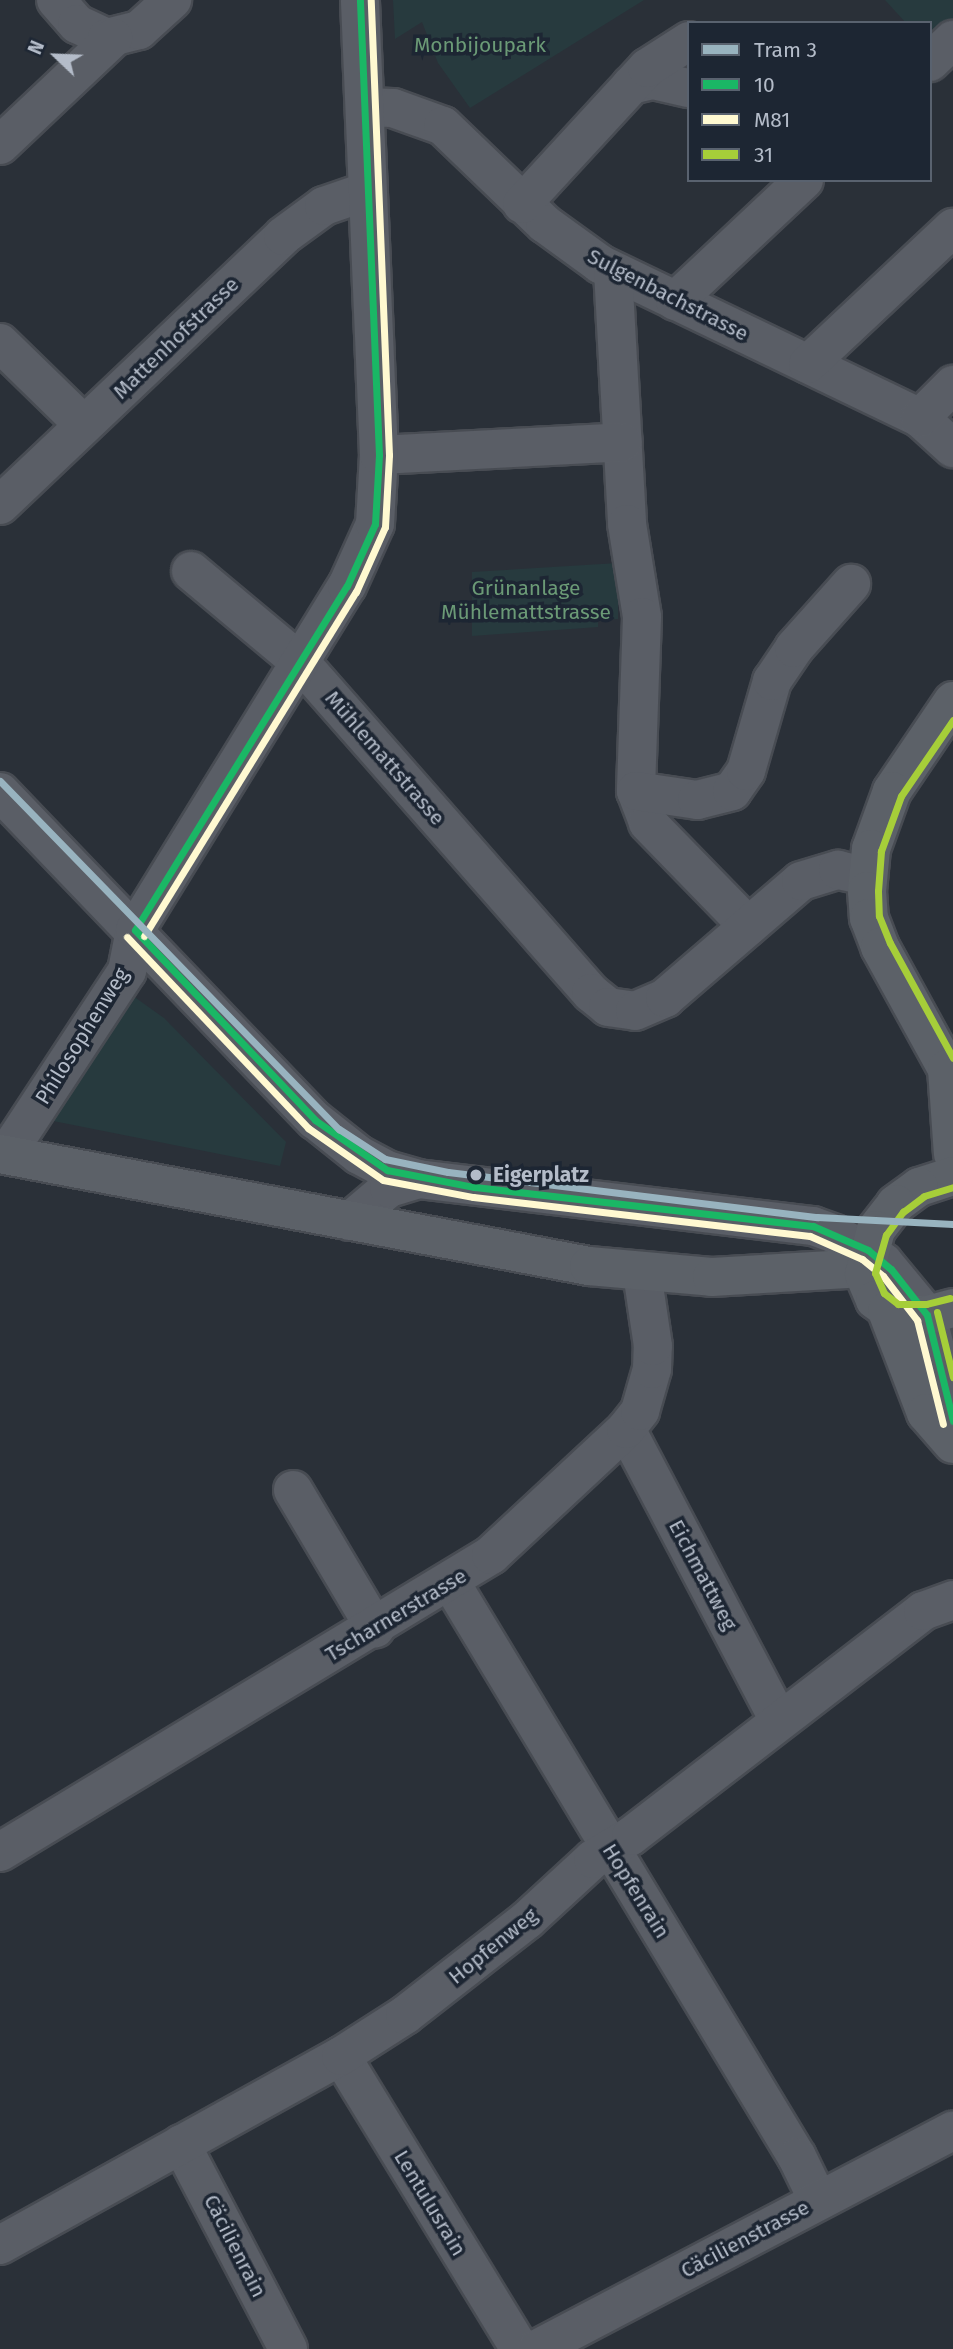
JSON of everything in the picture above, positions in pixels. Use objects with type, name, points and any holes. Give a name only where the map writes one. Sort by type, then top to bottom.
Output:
[{"type":"main road","points":[[948,720],[892,791],[871,849],[867,876],[869,918],[880,947],[947,1069],[953,1154]]},
{"type":"main road","points":[[3,1155],[547,1259],[642,1272],[747,1276],[866,1259]]},
{"type":"main road","points":[[953,1176],[928,1183],[904,1197],[878,1226],[866,1259],[871,1295],[887,1311],[926,1413],[953,1444]]},
{"type":"main road","points":[[887,1311],[902,1316],[940,1312]]},
{"type":"street","points":[[56,0],[87,31],[113,38]]},
{"type":"street","points":[[0,145],[113,38],[139,30],[172,0]]},
{"type":"street","points":[[301,663],[369,541],[379,505],[379,455],[365,192],[365,107],[360,0]]},
{"type":"street","points":[[932,60],[953,40]]},
{"type":"street","points":[[522,204],[646,68],[687,42]]},
{"type":"street","points":[[631,85],[653,80],[687,88]]},
{"type":"street","name":"Sulgenbachstrasse","points":[[365,107],[393,108],[443,126],[522,204],[613,271],[920,418],[953,448]]},
{"type":"street","points":[[675,301],[802,182]]},
{"type":"street","name":"Mattenhofstrasse","points":[[0,505],[297,225],[324,206],[365,192]]},
{"type":"street","points":[[808,364],[953,228]]},
{"type":"street","points":[[613,271],[627,524],[642,617],[636,791],[648,823],[748,926]]},
{"type":"street","points":[[0,343],[84,425]]},
{"type":"street","points":[[920,418],[953,385]]},
{"type":"street","points":[[379,455],[623,442]]},
{"type":"street","name":"Mühlemattstrasse","points":[[191,571],[301,663],[591,993],[608,1007],[635,1011],[657,1002],[812,876],[838,870],[867,876]]},
{"type":"street","points":[[636,791],[697,800],[732,791],[746,771],[772,681],[794,648],[851,584]]},
{"type":"street","name":"Philosophenweg","points":[[3,1155],[127,971],[135,930],[301,663]]},
{"type":"street","points":[[0,792],[315,1120],[370,1162],[418,1179],[813,1226],[866,1259],[891,1269],[940,1312],[953,1421]]},
{"type":"street","points":[[350,1221],[389,1188],[418,1179]]},
{"type":"street","name":"Tscharnerstrasse","points":[[0,1852],[451,1583],[491,1555],[626,1429],[640,1411],[652,1369],[653,1346],[642,1272]]},
{"type":"street","name":"Eichmattweg","points":[[626,1429],[779,1721]]},
{"type":"street","points":[[293,1490],[375,1628]]},
{"type":"street","name":"Hopfenrain","points":[[451,1583],[797,2157],[818,2200]]},
{"type":"street","name":"Hopfenweg","points":[[0,2245],[341,2056],[458,1977],[610,1848],[923,1611],[953,1600]]},
{"type":"street","name":"Lentulusrain","points":[[341,2056],[520,2349]]},
{"type":"street","name":"Cäcilienstrasse","points":[[537,2349],[953,2131]]},
{"type":"street","name":"Cäcilienrain","points":[[181,2144],[288,2349]]},
{"type":"green space","name":"Monbijoupark","points":[[393,0],[644,0],[470,108],[438,63],[422,22],[395,39]]},
{"type":"green space","points":[[885,0],[953,0],[953,22],[932,41],[932,21],[904,21]]},
{"type":"green space","name":"Grünanlage Mühlemattstrasse","points":[[618,563],[618,619],[598,620],[598,627],[472,636],[472,572]]},
{"type":"green space","points":[[126,991],[164,1018],[286,1142],[280,1166],[38,1118]]},
{"type":"tram line","name":"3","points":[[0,781],[339,1129],[385,1159],[448,1172],[817,1217],[953,1224]]},
{"type":"tram line","points":[[210,996],[264,1074]]},
{"type":"transit line","name":"10","points":[[135,930],[347,586],[375,524],[379,455],[360,0]]},
{"type":"transit line","name":"M81","points":[[144,936],[356,592],[385,527],[389,455],[371,0]]},
{"type":"transit line","name":"31","points":[[953,720],[901,796],[881,851],[878,891],[879,916],[890,943],[953,1058]]},
{"type":"transit line","name":"10","points":[[135,930],[315,1120],[387,1170],[474,1187],[813,1226],[868,1250],[891,1269],[927,1315],[953,1421]]},
{"type":"transit line","name":"M81","points":[[127,937],[308,1128],[383,1180],[473,1197],[810,1236],[862,1259],[883,1276],[917,1320],[943,1424]]},
{"type":"transit line","name":"31","points":[[950,1298],[926,1304],[898,1304],[884,1293],[875,1273],[886,1235],[903,1212],[924,1196],[953,1187]]},
{"type":"transit line","name":"31","points":[[937,1312],[953,1377]]},
{"type":"place","name":"Eigerplatz","points":[[476,1175]]}]
